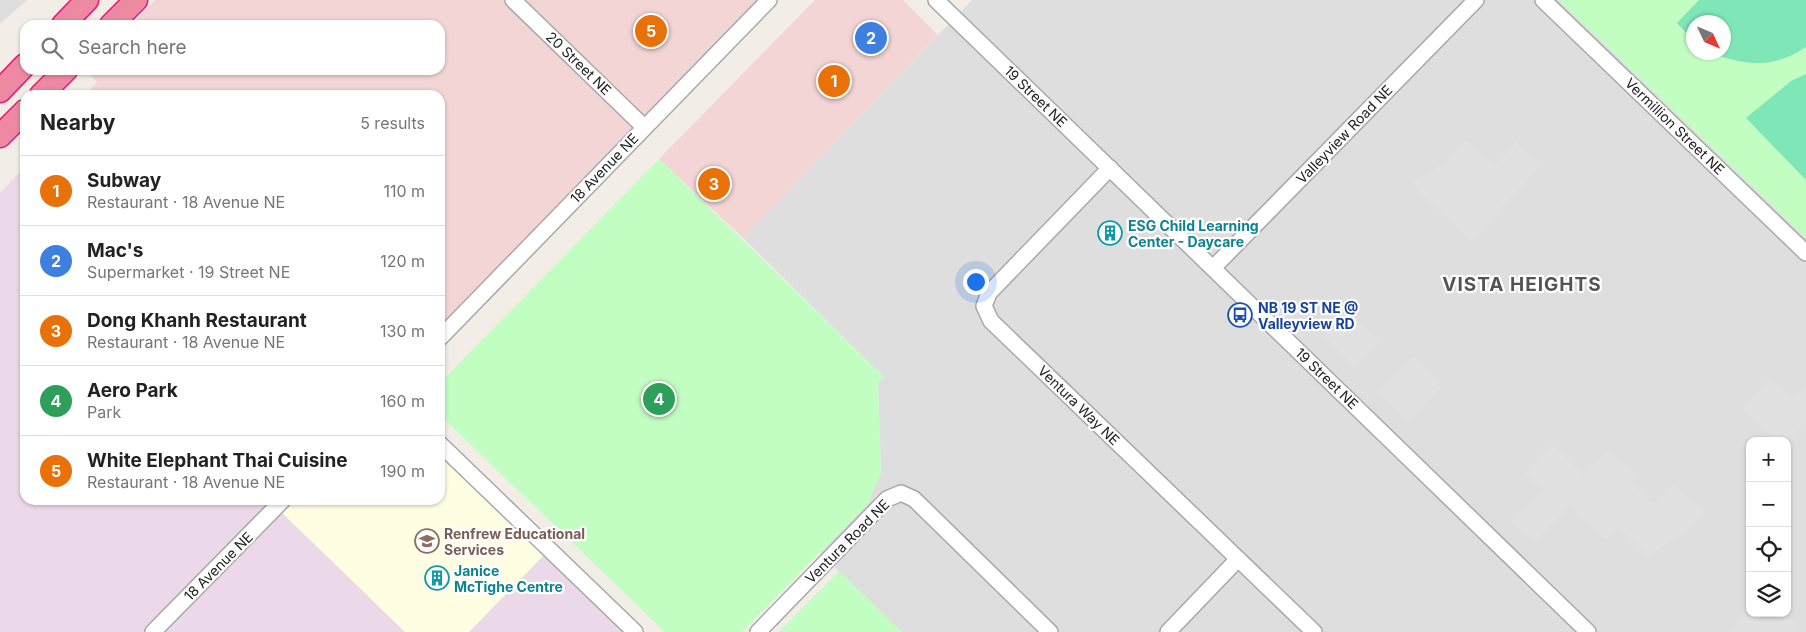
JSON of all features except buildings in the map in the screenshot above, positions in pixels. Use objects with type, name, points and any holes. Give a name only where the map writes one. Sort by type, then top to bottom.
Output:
[{"type":"highway","points":[[69,20],[87,0]]},
{"type":"highway","points":[[116,20],[136,0]]},
{"type":"highway","points":[[0,80],[20,67]]},
{"type":"highway","points":[[0,91],[20,69]]},
{"type":"highway","points":[[0,136],[20,116]]},
{"type":"street","name":"20 Street NE","points":[[513,0],[644,127]]},
{"type":"street","name":"18 Avenue NE","points":[[445,333],[769,0]]},
{"type":"street","name":"19 Street NE","points":[[936,0],[1588,632]]},
{"type":"street","name":"Valleyview Road NE","points":[[1213,268],[1476,0]]},
{"type":"street","name":"Vermillion Street NE","points":[[1543,0],[1806,253]]},
{"type":"street","name":"Ventura Way NE","points":[[1110,168],[989,293],[984,306],[991,320],[1314,632]]},
{"type":"street","points":[[445,449],[634,632]]},
{"type":"street","name":"Ventura Road NE","points":[[758,632],[887,499],[901,493],[914,499],[1050,632]]},
{"type":"street","name":"18 Avenue NE","points":[[153,632],[278,505]]},
{"type":"street","points":[[1168,632],[1238,559]]},
{"type":"shaded area","points":[[0,0],[27,0],[0,24]]},
{"type":"shaded area","points":[[155,0],[769,0],[445,333],[445,90],[90,90],[97,82],[91,75],[445,75],[445,20],[137,20]]},
{"type":"shaded area","points":[[815,0],[903,0],[938,35],[743,238],[659,159]]},
{"type":"shaded area","points":[[972,0],[1559,0],[1806,238],[1806,632],[902,632],[820,553],[868,503],[881,472],[878,382],[884,377],[743,238]]},
{"type":"shaded area","points":[[1467,140],[1493,166],[1516,142],[1540,165],[1472,241],[1418,190],[1413,182],[1446,162]]},
{"type":"shaded area","points":[[20,172],[20,505],[445,505],[445,449],[634,632],[0,632],[0,193]]},
{"type":"shaded area","points":[[1346,312],[1351,317],[1353,315],[1380,341],[1355,366],[1324,335]]},
{"type":"shaded area","points":[[1413,356],[1436,378],[1441,389],[1409,423],[1377,392]]},
{"type":"shaded area","points":[[1771,378],[1793,399],[1806,386],[1806,423],[1791,438],[1773,437],[1743,408]]},
{"type":"shaded area","points":[[1552,445],[1583,475],[1608,449],[1637,477],[1632,483],[1654,504],[1674,484],[1704,512],[1675,543],[1670,539],[1651,559],[1617,527],[1605,540],[1570,506],[1534,543],[1512,522],[1542,490],[1525,473]]},
{"type":"shaded area","name":"Renfrew Educational Services","points":[[445,449],[550,549],[469,632],[405,632],[276,507],[278,505],[445,505]]},
{"type":"shaded area","points":[[1746,611],[1746,617],[1788,617],[1798,627],[1793,632],[1732,632],[1729,629]]},
{"type":"green space","points":[[1559,0],[1806,0],[1806,238]]},
{"type":"green space","points":[[1699,0],[1806,0],[1806,47],[1773,62],[1751,63],[1740,61],[1731,59],[1731,15],[1686,15],[1686,33],[1677,23]]},
{"type":"green space","points":[[1806,74],[1806,180],[1746,118],[1791,81]]},
{"type":"green space","points":[[659,159],[884,377],[878,382],[881,472],[868,503],[742,632],[665,632],[445,420],[445,378]]},
{"type":"green space","points":[[839,571],[902,632],[779,632]]},
{"type":"place","name":"White Elephant Thai Cuisine","points":[[651,31]]},
{"type":"place","name":"Mac's","points":[[871,38]]},
{"type":"place","name":"Subway","points":[[834,81]]},
{"type":"place","name":"Dong Khanh Restaurant","points":[[714,184]]},
{"type":"place","name":"ESG Child Learning Center - Daycare","points":[[1110,233]]},
{"type":"place","name":"NB 19 ST NE @ Valleyview RD","points":[[1240,315]]},
{"type":"place","name":"Aero Park","points":[[659,399]]},
{"type":"place","name":"Renfrew Educational Services","points":[[427,541]]},
{"type":"place","name":"Janice McTighe Centre","points":[[437,578]]},
{"type":"district","name":"VISTA HEIGHTS","points":[[1522,284]]}]
